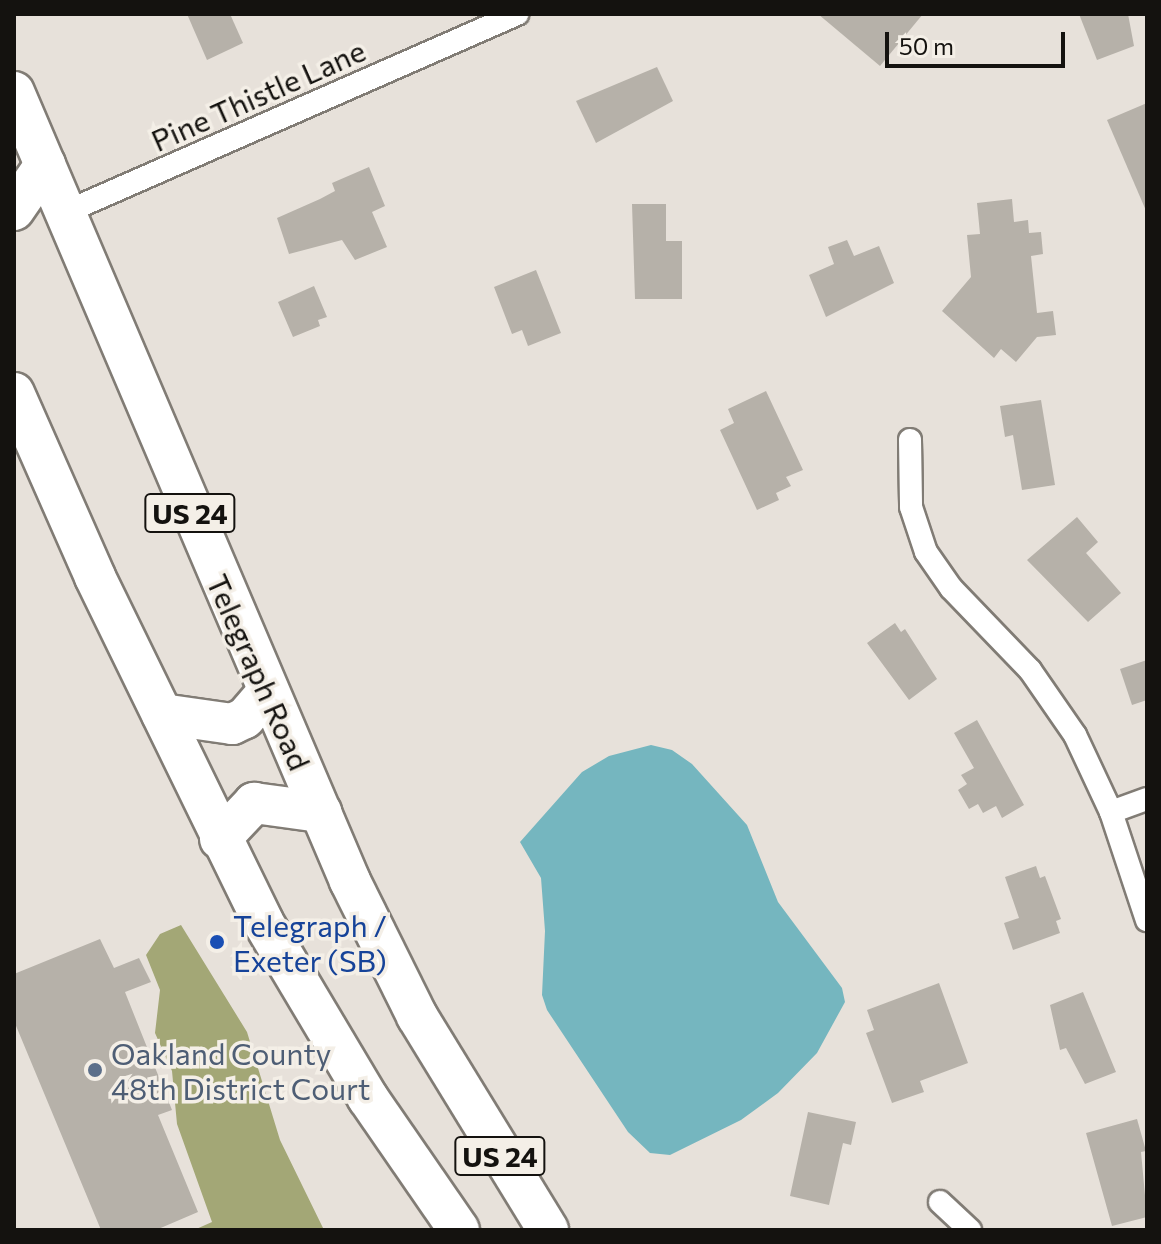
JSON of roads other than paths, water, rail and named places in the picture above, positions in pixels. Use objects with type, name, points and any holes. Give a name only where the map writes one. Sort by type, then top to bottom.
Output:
[{"type":"highway","name":"Telegraph Road","points":[[14,92],[321,812],[417,1016],[548,1230]]},
{"type":"highway","points":[[14,210],[45,165]]},
{"type":"highway","name":"US 24","points":[[14,393],[220,839],[308,1001],[459,1230]]},
{"type":"highway","points":[[162,714],[232,724],[245,718],[268,692]]},
{"type":"highway","points":[[220,839],[254,803],[321,812]]},
{"type":"street","name":"Pine Thistle Lane","points":[[66,212],[517,14]]},
{"type":"street","points":[[910,440],[911,507],[926,552],[951,588],[1030,670],[1075,735],[1111,812],[1147,920]]},
{"type":"street","points":[[1111,812],[1147,799]]},
{"type":"street","points":[[940,1202],[970,1230]]},
{"type":"water","points":[[651,745],[672,750],[692,764],[747,825],[778,902],[842,988],[845,1002],[817,1053],[778,1093],[741,1120],[670,1155],[650,1153],[628,1132],[547,1010],[542,995],[545,931],[541,878],[520,842],[582,772],[609,756]]},
{"type":"place","name":"Telegraph / Exeter (SB)","points":[[217,942]]},
{"type":"place","name":"Oakland County 48th District Court","points":[[95,1070]]}]
